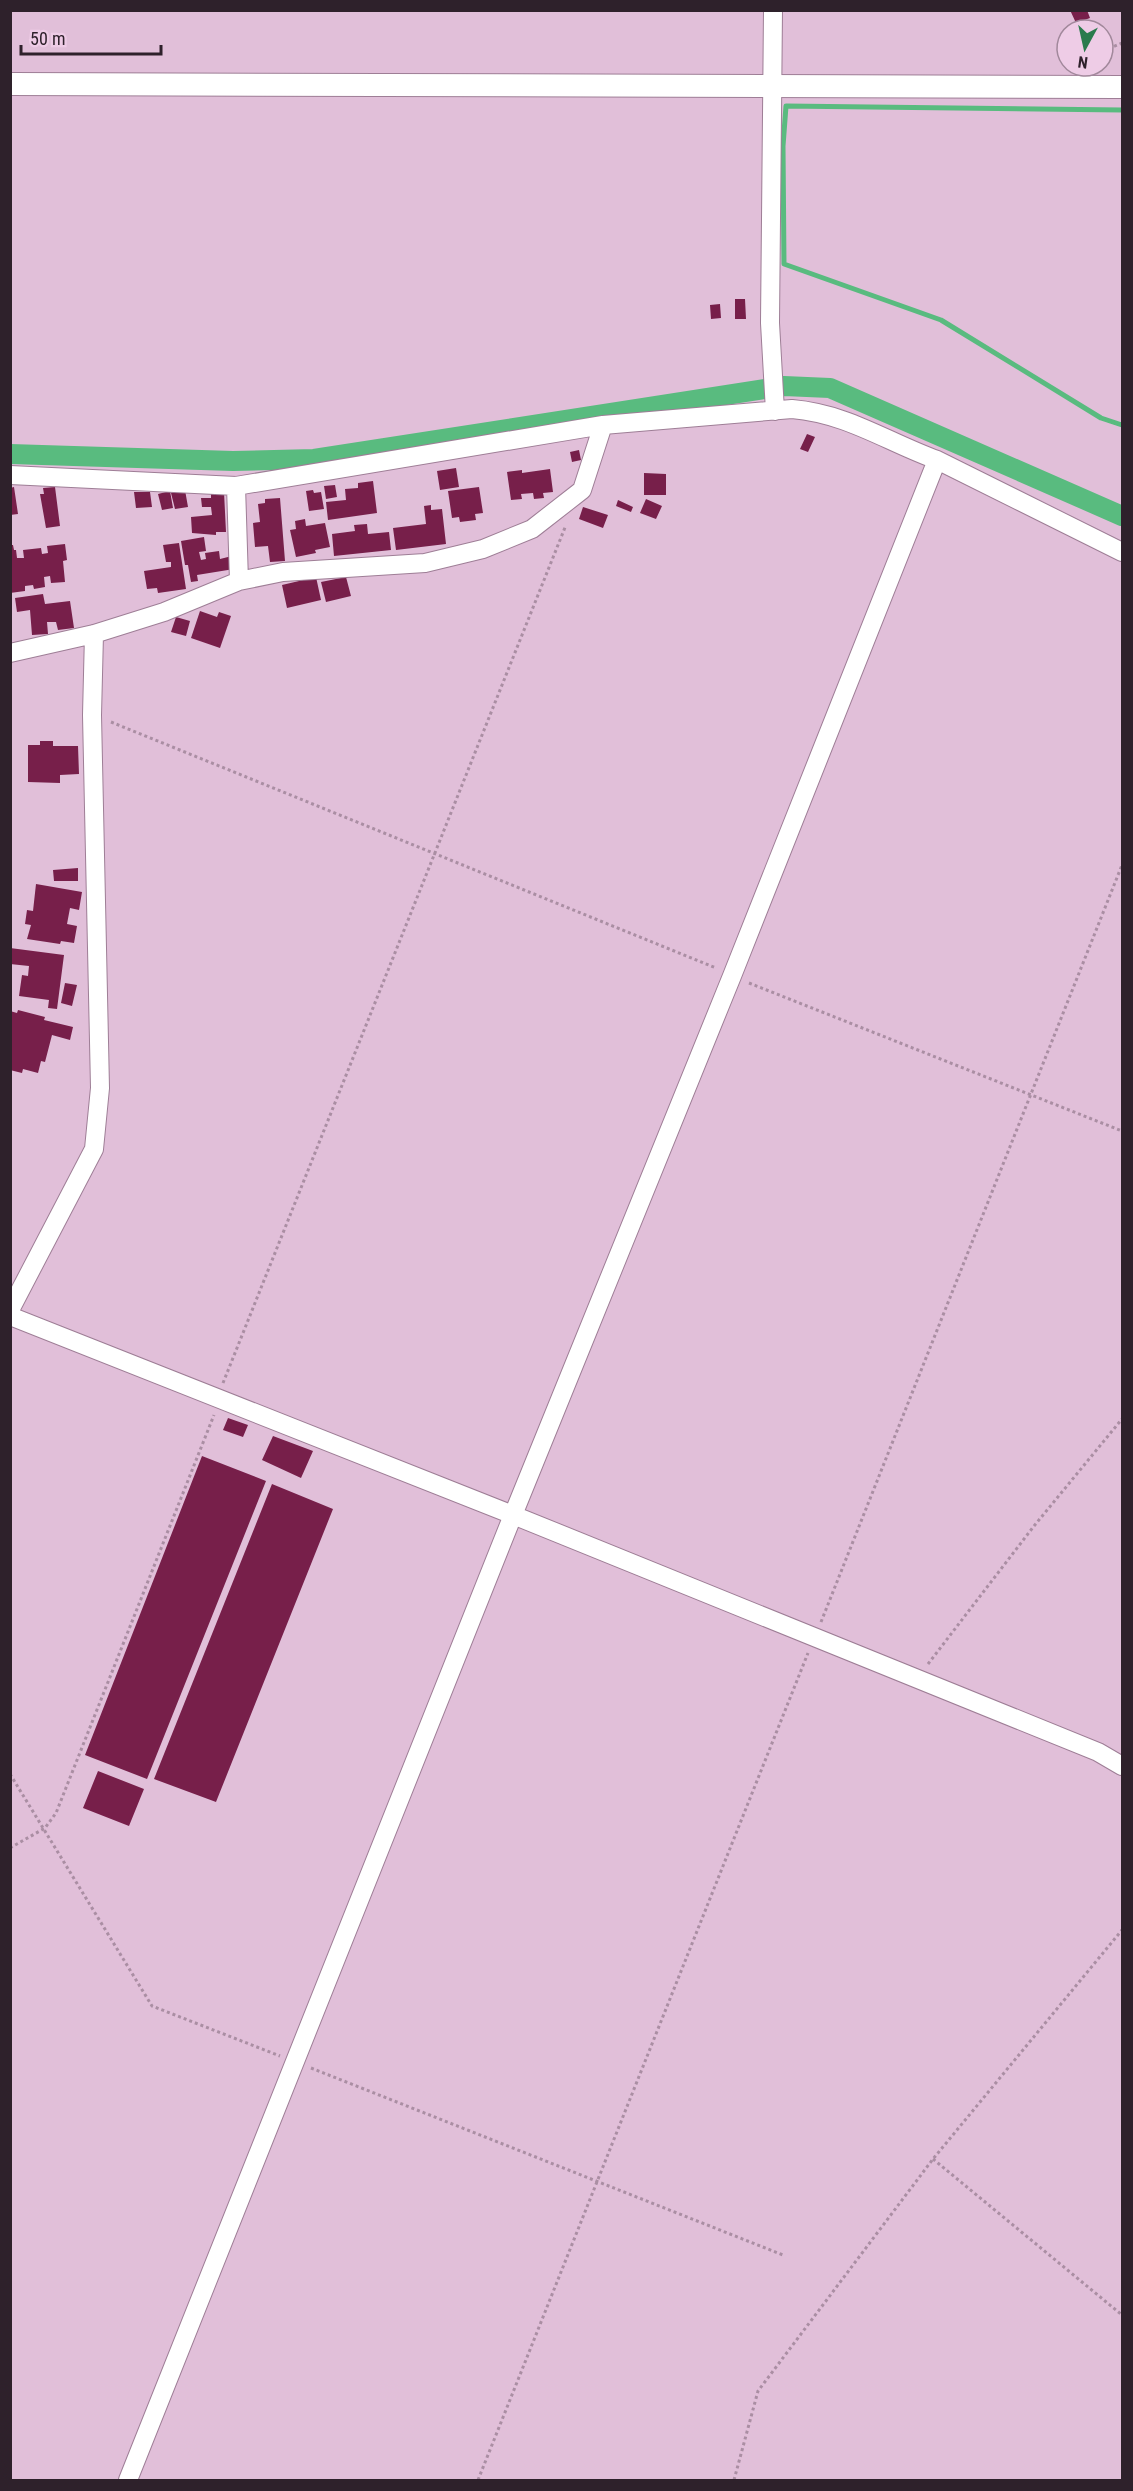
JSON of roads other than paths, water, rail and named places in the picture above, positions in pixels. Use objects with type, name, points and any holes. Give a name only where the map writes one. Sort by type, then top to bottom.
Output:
[{"type":"street","points":[[773,10],[770,323],[775,411]]},
{"type":"street","points":[[10,84],[1122,87]]},
{"type":"street","points":[[10,475],[236,486],[603,425],[792,409],[812,411],[849,421],[912,451],[937,460],[1122,552]]},
{"type":"street","points":[[10,653],[94,634],[164,612],[239,581],[283,572],[425,563],[483,549],[532,529],[582,490],[603,425]]},
{"type":"street","points":[[128,2481],[937,460]]},
{"type":"street","points":[[236,486],[239,581]]},
{"type":"street","points":[[10,1310],[94,1149],[100,1088],[92,715],[94,634]]},
{"type":"street","points":[[10,1316],[815,1636],[1098,1752],[1122,1766]]},
{"type":"waterway","points":[[1122,110],[786,106],[783,146],[784,264],[941,320],[1101,418],[1122,425]]},
{"type":"waterway","points":[[10,454],[233,461],[314,459],[784,386],[830,388],[1122,516]]}]
